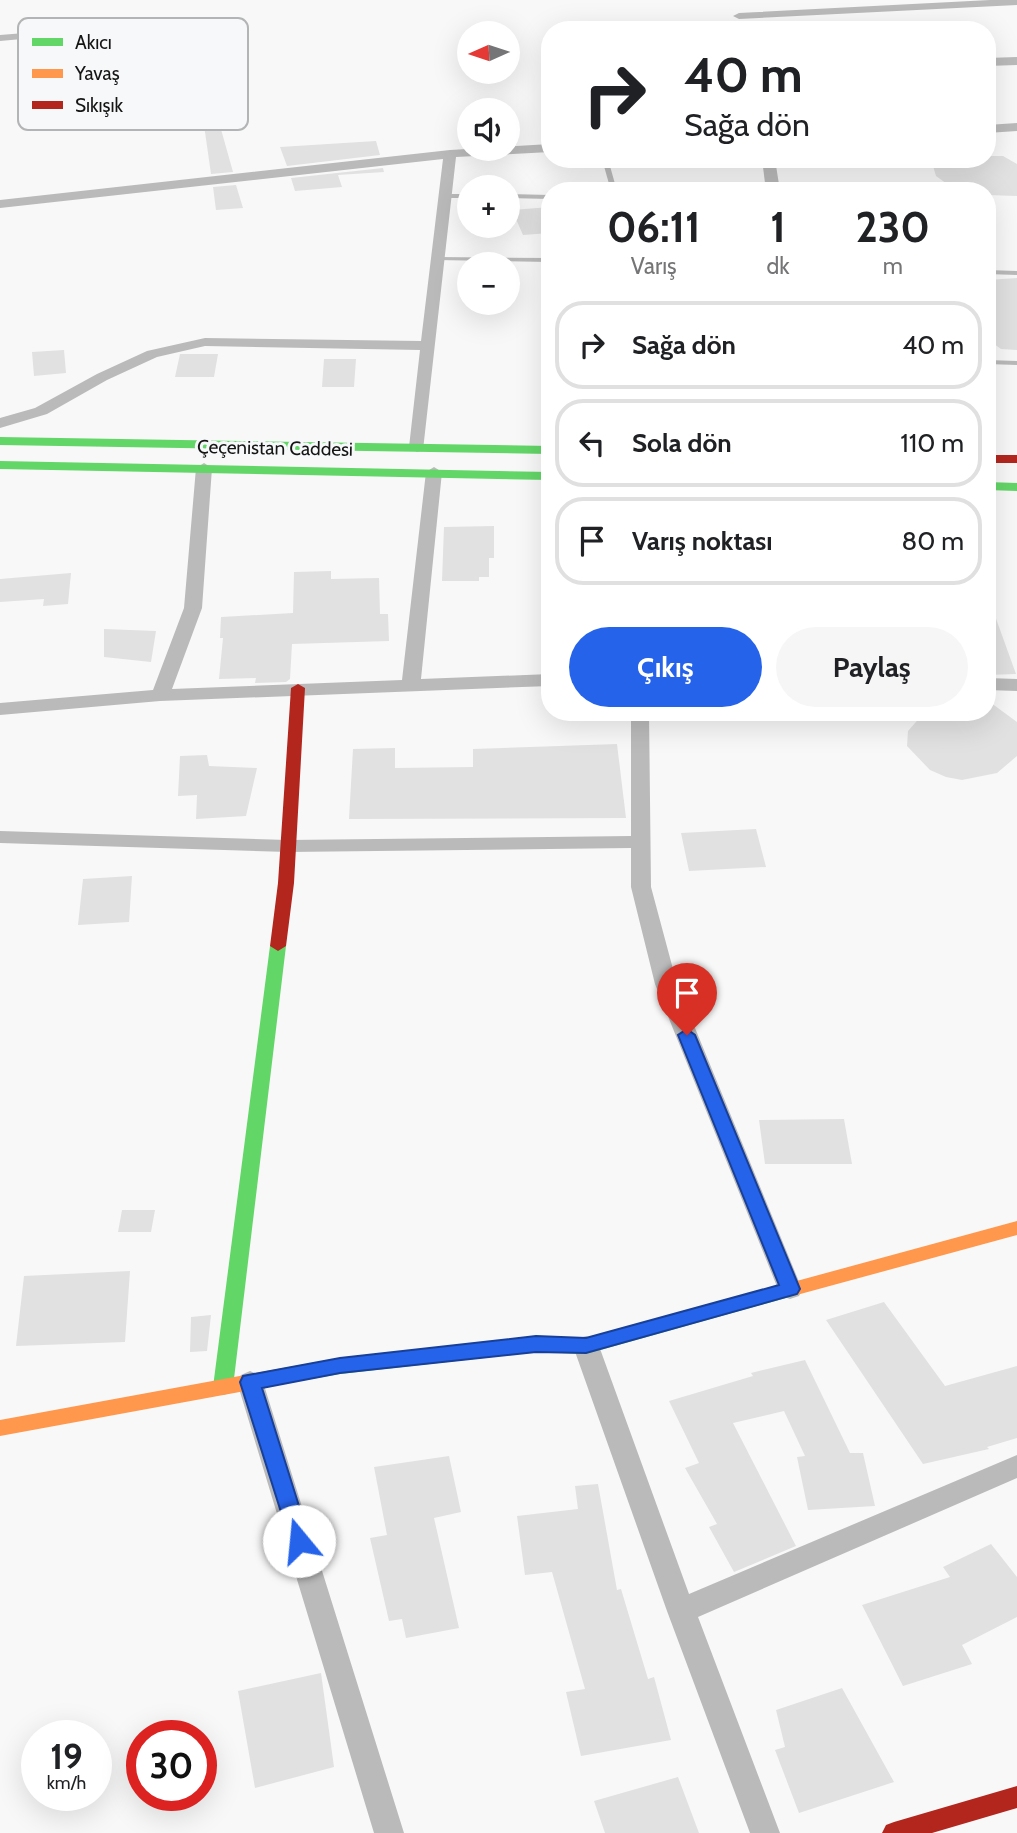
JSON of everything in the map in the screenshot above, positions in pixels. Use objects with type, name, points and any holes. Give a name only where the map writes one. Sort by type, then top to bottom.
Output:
[{"type":"street","points":[[734,0],[739,21]]},
{"type":"street","points":[[738,16],[1017,2]]},
{"type":"street","points":[[0,38],[18,37]]},
{"type":"street","points":[[996,62],[1017,61]]},
{"type":"street","points":[[996,128],[1017,127]]},
{"type":"street","points":[[0,204],[450,154],[541,149]]},
{"type":"street","points":[[417,447],[450,154]]},
{"type":"street","points":[[0,424],[41,411],[102,377],[152,354],[205,342],[429,346]]},
{"type":"street","name":"Çeçenistan Caddesi","points":[[0,441],[541,450]]},
{"type":"street","points":[[996,459],[1017,459]]},
{"type":"street","name":"Çeçenistan Caddesi","points":[[0,465],[541,475]]},
{"type":"street","points":[[160,695],[193,608],[204,468]]},
{"type":"street","points":[[411,684],[434,472]]},
{"type":"street","points":[[996,486],[1017,487]]},
{"type":"street","points":[[0,709],[160,695],[541,680]]},
{"type":"street","points":[[996,684],[1017,685]]},
{"type":"street","points":[[298,688],[286,883],[237,1384],[389,1833]]},
{"type":"street","points":[[640,721],[641,887],[666,984],[790,1289]]},
{"type":"street","points":[[0,837],[288,845],[641,842]]},
{"type":"street","points":[[0,1428],[340,1366],[536,1344],[586,1346],[1017,1228]]},
{"type":"street","points":[[586,1346],[681,1611],[765,1833]]},
{"type":"street","points":[[681,1611],[1017,1466]]},
{"type":"street","points":[[894,1833],[1017,1797]]},
{"type":"lane","points":[[445,196],[457,196]]},
{"type":"lane","points":[[520,196],[541,197]]},
{"type":"lane","points":[[438,259],[541,260]]},
{"type":"lane","points":[[996,272],[1017,273]]},
{"type":"lane","points":[[996,362],[1017,363]]},
{"type":"building","points":[[205,130],[221,130],[233,172],[211,174]]},
{"type":"building","points":[[376,141],[380,155],[287,166],[280,147]]},
{"type":"building","points":[[996,156],[1003,156],[1017,164],[1017,196],[996,195],[996,182],[944,182],[936,176],[934,168],[996,168]]},
{"type":"building","points":[[383,168],[384,172],[338,175],[342,187],[295,191],[291,178]]},
{"type":"building","points":[[236,185],[243,208],[216,210],[213,187]]},
{"type":"building","points":[[541,208],[541,234],[523,235],[520,228],[520,209]]},
{"type":"building","points":[[1017,278],[1017,350],[1001,349],[996,345],[996,279]]},
{"type":"building","points":[[64,350],[66,373],[34,376],[32,352]]},
{"type":"building","points":[[180,354],[218,354],[214,377],[175,377]]},
{"type":"building","points":[[324,359],[356,359],[354,387],[322,387]]},
{"type":"building","points":[[494,526],[494,558],[489,558],[489,577],[479,577],[479,581],[442,581],[444,527]]},
{"type":"building","points":[[331,571],[331,579],[379,578],[380,614],[388,614],[389,641],[292,644],[290,679],[286,682],[255,683],[256,678],[219,679],[223,638],[220,638],[221,617],[293,613],[294,572]]},
{"type":"building","points":[[71,573],[68,604],[43,606],[44,599],[0,602],[0,579]]},
{"type":"building","points":[[996,619],[1016,674],[996,675]]},
{"type":"building","points":[[104,629],[156,631],[151,662],[104,657]]},
{"type":"building","points":[[996,707],[1017,722],[1017,756],[997,773],[962,780],[946,777],[930,770],[907,746],[908,731],[917,721],[996,721]]},
{"type":"building","points":[[617,744],[626,818],[349,819],[353,749],[395,748],[395,768],[473,767],[473,749]]},
{"type":"building","points":[[207,755],[209,766],[257,768],[246,816],[196,819],[197,795],[178,796],[180,756]]},
{"type":"building","points":[[756,829],[766,867],[689,871],[681,833]]},
{"type":"building","points":[[132,876],[129,922],[78,925],[83,879]]},
{"type":"building","points":[[844,1119],[852,1164],[765,1164],[759,1120]]},
{"type":"building","points":[[122,1210],[155,1210],[151,1232],[118,1232]]},
{"type":"building","points":[[130,1271],[125,1342],[16,1346],[24,1276]]},
{"type":"building","points":[[884,1302],[945,1386],[1017,1366],[1017,1438],[987,1447],[989,1449],[923,1464],[826,1320]]},
{"type":"building","points":[[211,1315],[207,1351],[190,1352],[191,1317]]},
{"type":"building","points":[[805,1360],[850,1453],[863,1453],[875,1506],[808,1510],[797,1457],[805,1456],[784,1411],[733,1423],[796,1546],[734,1572],[709,1527],[717,1524],[685,1468],[699,1463],[669,1401],[753,1376],[751,1373]]},
{"type":"building","points":[[449,1456],[461,1512],[434,1518],[459,1628],[406,1638],[402,1619],[389,1621],[370,1538],[387,1535],[374,1467]]},
{"type":"building","points":[[598,1484],[617,1590],[621,1589],[648,1679],[654,1677],[671,1740],[581,1756],[566,1692],[585,1689],[552,1572],[525,1575],[517,1516],[578,1509],[575,1486]]},
{"type":"building","points":[[991,1544],[1017,1577],[1017,1617],[962,1645],[972,1664],[903,1686],[862,1605],[950,1577],[943,1567]]},
{"type":"building","points":[[321,1673],[334,1767],[255,1788],[238,1691]]},
{"type":"building","points":[[842,1688],[894,1782],[799,1813],[775,1750],[785,1747],[776,1710]]},
{"type":"building","points":[[678,1777],[699,1833],[605,1833],[594,1801]]},
{"type":"traffic: fast","points":[[0,441],[541,450]]},
{"type":"traffic: fast","points":[[0,465],[541,476]]},
{"type":"traffic: fast","points":[[996,486],[1017,487]]},
{"type":"traffic: fast","points":[[223,1387],[278,946]]},
{"type":"traffic: fast","points":[[283,1376],[340,1366],[536,1344],[586,1346],[793,1289]]},
{"type":"traffic: slow","points":[[793,1289],[1017,1228]]},
{"type":"traffic: slow","points":[[0,1428],[283,1376]]},
{"type":"traffic: jam","points":[[996,459],[1017,459]]},
{"type":"traffic: jam","points":[[278,946],[286,883],[298,688]]},
{"type":"traffic: jam","points":[[894,1833],[1017,1797]]},
{"type":"route","points":[[299,1541],[250,1382],[340,1366],[536,1344],[586,1346],[790,1289],[687,1035]]}]
